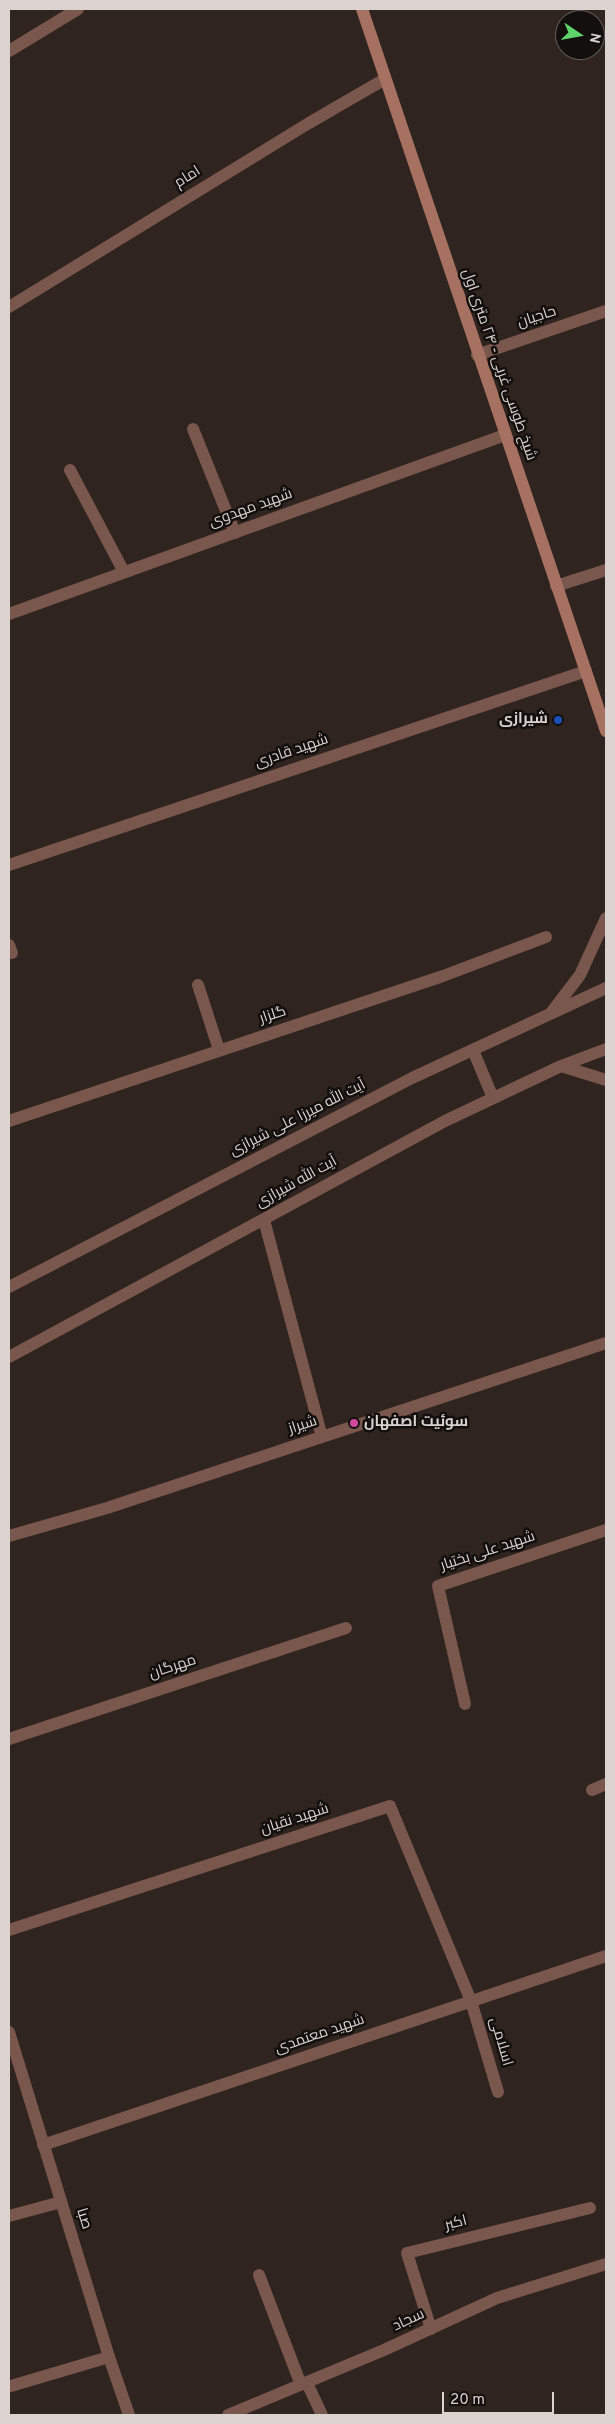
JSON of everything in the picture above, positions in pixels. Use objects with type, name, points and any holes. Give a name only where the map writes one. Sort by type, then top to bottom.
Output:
[{"type":"main road","name":"شیخ طوسی غربی - ۲۴ متری اول","points":[[362,9],[504,435],[606,731]]},
{"type":"street","points":[[9,51],[78,9]]},
{"type":"street","name":"امام","points":[[9,307],[309,123],[385,79]]},
{"type":"street","name":"حاجیان","points":[[477,354],[606,311]]},
{"type":"street","points":[[193,429],[234,533]]},
{"type":"street","name":"شهید مهدوی","points":[[9,614],[504,435]]},
{"type":"street","points":[[70,470],[124,572]]},
{"type":"street","points":[[556,586],[606,570]]},
{"type":"street","name":"شهید قادری","points":[[9,865],[586,671]]},
{"type":"street","points":[[551,1014],[580,975],[606,918]]},
{"type":"street","name":"گلزار","points":[[9,1121],[443,976],[546,937]]},
{"type":"street","points":[[198,985],[219,1050]]},
{"type":"street","name":"آیت الله میرزا علی شیرازی","points":[[9,1287],[404,1082],[606,988]]},
{"type":"street","name":"آیت الله شیرازی","points":[[9,1357],[445,1121],[561,1066],[606,1049]]},
{"type":"street","points":[[473,1050],[493,1098]]},
{"type":"street","points":[[561,1066],[606,1080]]},
{"type":"street","points":[[264,1220],[322,1437]]},
{"type":"street","name":"شیراز","points":[[9,1536],[107,1508],[606,1343]]},
{"type":"street","name":"شهید علی بختیار","points":[[465,1704],[438,1586],[606,1530]]},
{"type":"street","name":"مهرگان","points":[[9,1739],[346,1628]]},
{"type":"street","points":[[592,1790],[606,1784]]},
{"type":"street","name":"شهید نقیان","points":[[9,1930],[390,1806],[471,2001]]},
{"type":"street","name":"شهید معتمدی","points":[[43,2145],[606,1956]]},
{"type":"street","name":"اسلامی","points":[[471,2001],[498,2092]]},
{"type":"street","name":"صبا","points":[[9,2032],[109,2358],[129,2415]]},
{"type":"street","points":[[9,2216],[61,2202]]},
{"type":"street","name":"اکبر","points":[[431,2329],[407,2253],[590,2208]]},
{"type":"street","name":"سجاد","points":[[228,2415],[431,2329],[497,2298],[606,2264]]},
{"type":"street","points":[[259,2275],[304,2384],[322,2415]]},
{"type":"street","points":[[11,2386],[109,2358]]},
{"type":"place","name":"شیرازی","points":[[558,720]]},
{"type":"place","name":"سوئیت اصفهان","points":[[354,1423]]}]
